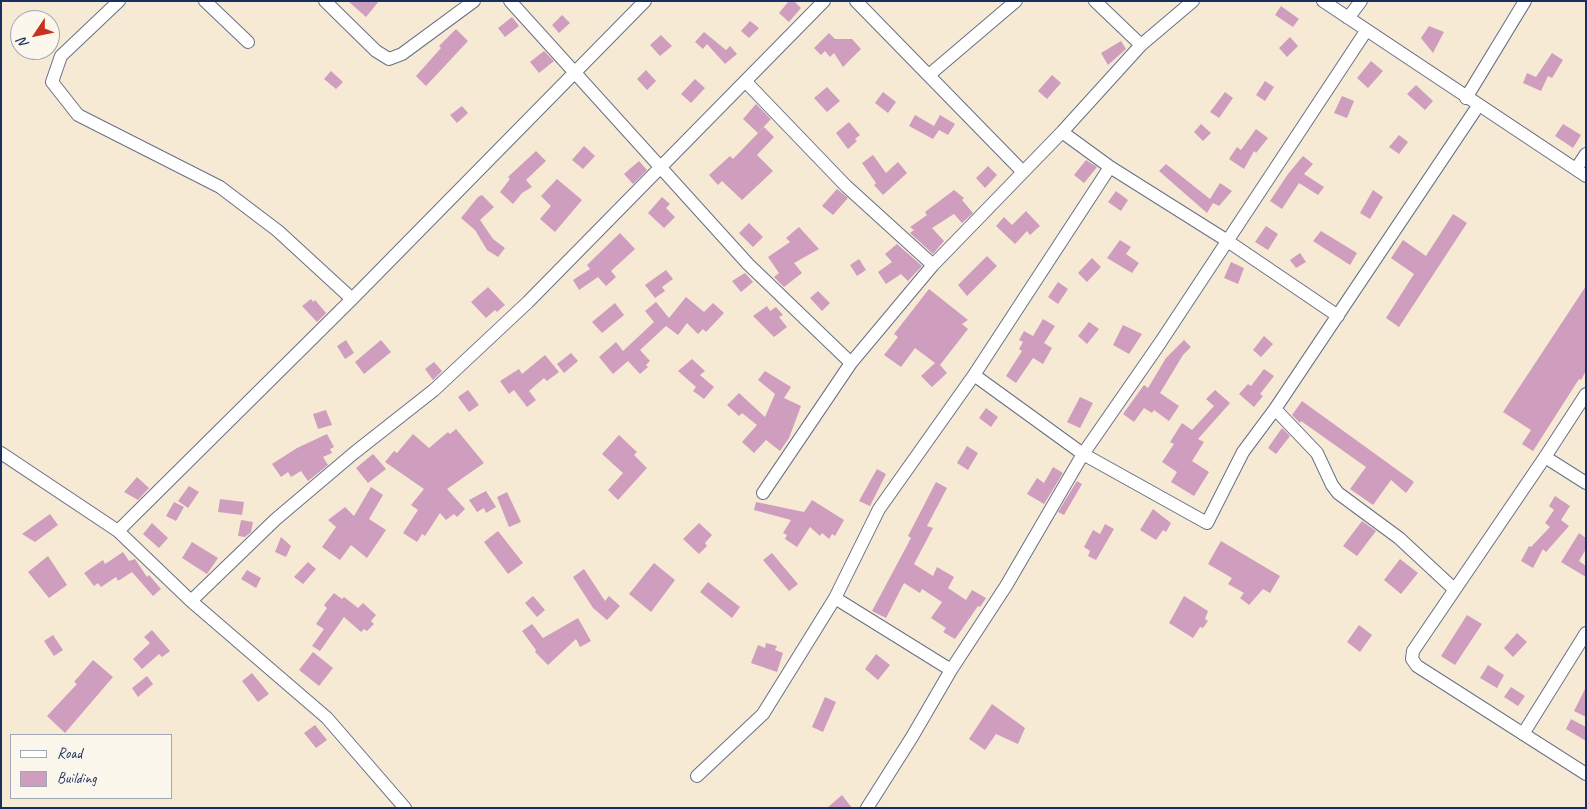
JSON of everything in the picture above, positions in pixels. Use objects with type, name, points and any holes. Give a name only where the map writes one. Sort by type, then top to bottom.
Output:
[{"type":"street","points":[[119,1],[61,56],[52,82],[78,115],[220,187],[278,230],[352,299]]},
{"type":"street","points":[[205,1],[248,42]]},
{"type":"street","points":[[325,1],[376,52],[389,59],[402,54],[474,1]]},
{"type":"street","points":[[510,1],[748,264],[851,363]]},
{"type":"street","points":[[118,531],[352,299],[644,1]]},
{"type":"street","points":[[191,601],[276,518],[434,390],[528,302],[608,218],[661,168],[824,1]]},
{"type":"street","points":[[856,1],[1022,171]]},
{"type":"street","points":[[929,76],[1016,1]]},
{"type":"street","points":[[1095,1],[1141,45]]},
{"type":"street","points":[[762,493],[851,363],[933,265],[1022,171],[1062,132],[1141,45],[1193,1]]},
{"type":"street","points":[[1322,1],[1478,106],[1581,172],[1586,154]]},
{"type":"street","points":[[1348,18],[1361,1]]},
{"type":"street","points":[[1466,98],[1525,1]]},
{"type":"street","points":[[867,808],[912,737],[951,670],[1006,586],[1083,454],[1160,343],[1226,240],[1366,31]]},
{"type":"street","points":[[746,82],[846,186],[933,265]]},
{"type":"street","points":[[974,375],[1083,454],[1207,523],[1243,452],[1275,409],[1478,106]]},
{"type":"street","points":[[1062,132],[1110,167],[1226,240],[1338,316]]},
{"type":"street","points":[[697,776],[763,714],[835,598],[879,509],[974,375],[1110,167]]},
{"type":"street","points":[[1586,394],[1412,651],[1412,659],[1417,666],[1586,774]]},
{"type":"street","points":[[1275,409],[1314,448],[1332,485],[1338,493],[1399,538],[1454,589]]},
{"type":"street","points":[[1,453],[118,531],[191,601],[327,718],[405,808]]},
{"type":"street","points":[[1545,457],[1586,483]]},
{"type":"street","points":[[835,598],[951,670]]},
{"type":"street","points":[[1523,734],[1586,634]]},
{"type":"building","points":[[348,1],[379,1],[366,17]]},
{"type":"building","points":[[789,1],[794,1],[801,8],[789,22],[779,13]]},
{"type":"building","points":[[1281,6],[1299,19],[1293,27],[1275,15]]},
{"type":"building","points":[[562,15],[570,23],[559,33],[552,25]]},
{"type":"building","points":[[512,17],[519,26],[505,37],[498,28]]},
{"type":"building","points":[[750,21],[759,28],[749,38],[741,31]]},
{"type":"building","points":[[1429,26],[1444,32],[1433,53],[1421,38]]},
{"type":"building","points":[[456,29],[468,41],[426,86],[416,76],[441,48],[439,46]]},
{"type":"building","points":[[704,32],[726,50],[730,46],[737,54],[725,64],[707,44],[703,49],[695,42]]},
{"type":"building","points":[[829,33],[835,39],[852,39],[861,49],[843,67],[834,53],[830,57],[825,51],[821,55],[814,48]]},
{"type":"building","points":[[661,35],[672,46],[660,56],[650,45]]},
{"type":"building","points":[[1290,37],[1298,46],[1287,57],[1279,48]]},
{"type":"building","points":[[1121,41],[1126,49],[1108,65],[1101,53]]},
{"type":"building","points":[[544,51],[554,61],[539,73],[530,62]]},
{"type":"building","points":[[1552,53],[1563,60],[1552,78],[1548,76],[1541,91],[1523,83],[1527,73],[1536,77]]},
{"type":"building","points":[[1371,61],[1383,71],[1368,88],[1357,78]]},
{"type":"building","points":[[646,70],[656,81],[647,90],[637,79]]},
{"type":"building","points":[[331,71],[343,82],[336,89],[324,79]]},
{"type":"building","points":[[1052,75],[1061,83],[1047,99],[1038,91]]},
{"type":"building","points":[[695,79],[705,88],[691,103],[681,94]]},
{"type":"building","points":[[1265,81],[1274,87],[1265,101],[1256,95]]},
{"type":"building","points":[[1416,85],[1433,101],[1425,110],[1407,94]]},
{"type":"building","points":[[827,87],[840,101],[827,112],[814,98]]},
{"type":"building","points":[[883,92],[896,102],[888,113],[875,103]]},
{"type":"building","points":[[1225,92],[1233,98],[1219,118],[1210,112]]},
{"type":"building","points":[[1342,96],[1354,101],[1347,118],[1334,113]]},
{"type":"building","points":[[756,104],[771,119],[758,133],[743,119]]},
{"type":"building","points":[[462,106],[468,113],[457,123],[450,115]]},
{"type":"building","points":[[915,115],[934,126],[940,115],[955,124],[948,135],[939,130],[933,139],[909,126]]},
{"type":"building","points":[[849,122],[860,135],[855,139],[857,141],[848,149],[836,133]]},
{"type":"building","points":[[1201,124],[1211,133],[1203,141],[1194,132]]},
{"type":"building","points":[[1563,124],[1581,135],[1573,148],[1555,136]]},
{"type":"building","points":[[764,127],[774,137],[757,155],[773,171],[742,200],[722,181],[718,185],[709,175],[730,156],[733,159]]},
{"type":"building","points":[[1256,129],[1268,138],[1256,153],[1254,151],[1244,169],[1229,159],[1237,147],[1241,150]]},
{"type":"building","points":[[1399,135],[1408,142],[1399,154],[1389,147]]},
{"type":"building","points":[[584,146],[595,156],[583,169],[572,160]]},
{"type":"building","points":[[536,151],[546,161],[526,180],[532,187],[522,193],[513,204],[500,192],[510,179],[508,177]]},
{"type":"building","points":[[873,155],[886,173],[898,162],[907,173],[883,195],[874,185],[876,183],[862,163]]},
{"type":"building","points":[[1303,156],[1313,164],[1304,174],[1324,187],[1318,195],[1299,183],[1282,209],[1270,201]]},
{"type":"building","points":[[1086,160],[1097,167],[1084,183],[1074,175]]},
{"type":"building","points":[[639,161],[647,170],[633,184],[624,174]]},
{"type":"building","points":[[1166,164],[1210,199],[1220,183],[1232,191],[1219,206],[1213,203],[1207,213],[1159,171]]},
{"type":"building","points":[[988,166],[997,175],[985,188],[976,178]]},
{"type":"building","points":[[557,179],[582,200],[555,232],[540,219],[551,206],[541,196]]},
{"type":"building","points":[[837,189],[848,198],[833,215],[822,206]]},
{"type":"building","points":[[954,190],[964,198],[962,200],[973,213],[962,223],[954,214],[932,228],[944,241],[933,254],[910,233],[914,230],[910,227],[927,215],[925,212]]},
{"type":"building","points":[[1373,190],[1383,197],[1370,219],[1360,213]]},
{"type":"building","points":[[1116,191],[1128,200],[1121,211],[1108,202]]},
{"type":"building","points":[[482,195],[494,207],[480,220],[493,239],[505,248],[498,257],[487,250],[475,230],[461,218],[478,197]]},
{"type":"building","points":[[662,197],[670,204],[666,208],[675,217],[664,228],[648,213]]},
{"type":"building","points":[[1026,211],[1040,226],[1030,235],[1027,231],[1015,244],[996,226],[1004,217],[1012,225]]},
{"type":"building","points":[[1453,214],[1467,223],[1399,327],[1386,318],[1414,274],[1391,258],[1403,240],[1426,256]]},
{"type":"building","points":[[749,223],[763,237],[753,247],[739,233]]},
{"type":"building","points":[[1266,226],[1278,234],[1268,250],[1255,242]]},
{"type":"building","points":[[799,227],[819,249],[794,263],[802,273],[784,287],[774,277],[779,273],[768,257],[790,242],[786,238]]},
{"type":"building","points":[[1321,231],[1357,253],[1350,265],[1313,241]]},
{"type":"building","points":[[620,233],[635,249],[611,271],[616,277],[606,286],[598,277],[579,290],[573,280],[590,269],[587,265]]},
{"type":"building","points":[[1120,240],[1131,247],[1126,254],[1139,263],[1132,273],[1107,258]]},
{"type":"building","points":[[897,244],[922,266],[908,281],[901,274],[886,284],[878,272],[892,262],[885,254]]},
{"type":"building","points":[[1300,253],[1306,262],[1296,268],[1290,260]]},
{"type":"building","points":[[987,256],[997,266],[967,296],[958,285]]},
{"type":"building","points":[[1092,258],[1101,267],[1087,282],[1078,273]]},
{"type":"building","points":[[859,259],[866,270],[857,276],[850,265]]},
{"type":"building","points":[[1231,262],[1244,268],[1238,284],[1224,278]]},
{"type":"building","points":[[666,270],[673,279],[662,287],[665,291],[655,298],[645,285]]},
{"type":"building","points":[[745,273],[753,282],[741,292],[732,281]]},
{"type":"building","points":[[1058,282],[1068,289],[1058,304],[1048,297]]},
{"type":"building","points":[[1586,286],[1586,371],[1533,451],[1522,444],[1531,430],[1503,412]]},
{"type":"building","points":[[488,287],[505,305],[497,312],[495,310],[486,318],[471,302]]},
{"type":"building","points":[[929,289],[968,320],[962,324],[968,329],[940,365],[947,373],[932,387],[921,376],[935,363],[915,348],[901,367],[884,355],[898,337],[894,334]]},
{"type":"building","points":[[818,291],[830,303],[822,311],[810,298]]},
{"type":"building","points":[[686,297],[704,312],[713,303],[724,313],[706,332],[703,329],[698,334],[687,323],[678,335],[666,326],[640,350],[650,361],[646,365],[648,367],[640,374],[628,361],[613,374],[599,357],[616,342],[623,351],[654,322],[645,311],[656,302],[669,318]]},
{"type":"building","points":[[311,299],[313,302],[315,300],[326,313],[317,322],[302,306]]},
{"type":"building","points":[[615,303],[624,315],[602,333],[592,322]]},
{"type":"building","points":[[767,306],[770,311],[776,307],[783,315],[779,317],[787,327],[774,337],[753,316]]},
{"type":"building","points":[[1043,319],[1055,326],[1044,343],[1052,348],[1043,364],[1033,358],[1016,383],[1006,376],[1022,351],[1019,349],[1023,342],[1019,340],[1024,331],[1033,336]]},
{"type":"building","points":[[1089,322],[1099,329],[1087,344],[1078,336]]},
{"type":"building","points":[[1123,325],[1142,334],[1129,354],[1113,345]]},
{"type":"building","points":[[1264,336],[1273,344],[1261,357],[1253,350]]},
{"type":"building","points":[[346,340],[354,353],[345,359],[337,346]]},
{"type":"building","points":[[381,340],[391,352],[364,374],[355,362]]},
{"type":"building","points":[[1184,340],[1191,347],[1183,355],[1160,393],[1179,406],[1169,421],[1154,410],[1152,413],[1144,408],[1134,422],[1123,414],[1144,385],[1148,388],[1166,358]]},
{"type":"building","points":[[571,353],[578,361],[564,373],[557,364]]},
{"type":"building","points":[[545,355],[559,372],[547,381],[544,378],[529,391],[536,400],[527,407],[514,390],[509,394],[500,381],[519,369],[522,374]]},
{"type":"building","points":[[692,359],[705,371],[700,375],[714,387],[704,399],[693,391],[696,387],[678,371]]},
{"type":"building","points":[[434,362],[442,371],[433,380],[425,369]]},
{"type":"building","points":[[1264,369],[1274,376],[1260,394],[1263,396],[1254,407],[1239,394],[1248,384],[1251,386]]},
{"type":"building","points":[[765,371],[791,387],[784,398],[801,406],[789,438],[780,451],[766,440],[754,453],[742,442],[757,425],[742,413],[739,416],[727,405],[739,393],[765,417],[775,394],[758,380]]},
{"type":"building","points":[[468,390],[479,405],[469,412],[458,397]]},
{"type":"building","points":[[1215,390],[1230,403],[1198,439],[1204,442],[1192,461],[1209,472],[1194,496],[1171,482],[1177,472],[1162,462],[1174,444],[1170,442],[1182,423],[1192,430],[1214,406],[1206,399]]},
{"type":"building","points":[[1080,397],[1093,403],[1080,428],[1067,422]]},
{"type":"building","points":[[1302,401],[1414,482],[1406,493],[1391,480],[1373,505],[1350,489],[1366,467],[1301,421],[1300,423],[1292,415]]},
{"type":"building","points":[[986,408],[998,417],[991,427],[979,418]]},
{"type":"building","points":[[326,410],[332,425],[318,429],[313,414]]},
{"type":"building","points":[[1282,428],[1290,436],[1276,454],[1268,448]]},
{"type":"building","points":[[456,429],[484,463],[447,489],[465,509],[457,517],[454,514],[446,520],[440,513],[425,536],[422,534],[417,542],[403,533],[418,510],[411,505],[424,489],[385,462],[394,451],[397,453],[413,434],[429,448],[448,432],[450,434]]},
{"type":"building","points":[[327,434],[334,447],[330,449],[332,453],[323,457],[328,465],[308,481],[301,471],[291,477],[288,472],[281,477],[272,464],[297,448]]},
{"type":"building","points":[[619,435],[637,452],[634,455],[647,468],[618,500],[608,490],[623,473],[602,454]]},
{"type":"building","points":[[967,446],[978,453],[968,470],[957,463]]},
{"type":"building","points":[[373,454],[386,469],[368,483],[356,468]]},
{"type":"building","points":[[1053,467],[1063,473],[1044,504],[1027,494],[1037,478],[1044,483]]},
{"type":"building","points":[[877,469],[886,474],[870,506],[859,501]]},
{"type":"building","points":[[137,477],[149,488],[138,500],[124,492]]},
{"type":"building","points":[[1077,481],[1082,484],[1064,515],[1058,512]]},
{"type":"building","points":[[936,482],[947,488],[927,526],[933,528],[914,564],[933,576],[937,567],[954,577],[948,588],[966,600],[972,590],[986,598],[980,607],[978,606],[955,639],[943,632],[946,628],[931,618],[942,602],[922,589],[920,593],[904,583],[886,618],[872,611],[911,538],[908,536]]},
{"type":"building","points":[[189,486],[199,492],[188,508],[178,501]]},
{"type":"building","points":[[371,487],[383,495],[369,519],[386,530],[367,558],[351,545],[340,560],[322,547],[336,527],[328,520],[345,507],[354,516]]},
{"type":"building","points":[[486,491],[496,507],[486,513],[484,508],[477,512],[469,500]]},
{"type":"building","points":[[507,492],[521,522],[509,527],[497,497]]},
{"type":"building","points":[[1555,496],[1570,506],[1561,520],[1569,526],[1546,552],[1543,549],[1533,568],[1521,561],[1529,546],[1531,547],[1550,527],[1545,523],[1554,510],[1549,506]]},
{"type":"building","points":[[220,499],[244,502],[242,515],[218,512]]},
{"type":"building","points":[[812,500],[844,520],[835,536],[832,534],[829,539],[822,533],[820,536],[810,527],[797,547],[785,539],[787,535],[783,533],[791,520],[754,510],[756,502],[804,512]]},
{"type":"building","points":[[174,502],[184,507],[176,521],[166,516]]},
{"type":"building","points":[[1153,509],[1171,523],[1166,532],[1163,530],[1156,540],[1140,530]]},
{"type":"building","points":[[50,514],[58,525],[35,542],[22,534]]},
{"type":"building","points":[[241,520],[253,522],[251,532],[245,537],[238,536]]},
{"type":"building","points":[[1362,521],[1376,531],[1357,556],[1343,546]]},
{"type":"building","points":[[152,523],[168,538],[159,548],[143,534]]},
{"type":"building","points":[[699,523],[712,535],[705,543],[707,546],[699,554],[683,539]]},
{"type":"building","points":[[1105,524],[1114,529],[1096,560],[1088,556],[1090,551],[1084,547],[1093,530],[1100,534]]},
{"type":"building","points":[[498,531],[523,563],[508,574],[484,542]]},
{"type":"building","points":[[1579,533],[1586,538],[1586,549],[1579,561],[1586,566],[1586,577],[1561,562]]},
{"type":"building","points":[[281,537],[291,546],[286,557],[275,552]]},
{"type":"building","points":[[1221,541],[1280,576],[1270,593],[1263,589],[1249,605],[1240,598],[1244,593],[1228,584],[1232,578],[1208,564]]},
{"type":"building","points":[[192,542],[218,558],[207,574],[182,558]]},
{"type":"building","points":[[123,552],[129,561],[135,559],[147,577],[149,575],[161,589],[153,596],[132,572],[118,581],[116,577],[101,587],[98,583],[94,586],[84,573],[103,560],[105,564]]},
{"type":"building","points":[[772,553],[798,584],[789,591],[763,560]]},
{"type":"building","points":[[48,556],[67,585],[49,598],[28,572]]},
{"type":"building","points":[[1400,559],[1418,573],[1401,594],[1384,580]]},
{"type":"building","points":[[308,562],[316,569],[303,584],[294,577]]},
{"type":"building","points":[[654,563],[675,580],[651,612],[629,594]]},
{"type":"building","points":[[584,569],[605,601],[609,596],[620,606],[607,620],[593,608],[573,577]]},
{"type":"building","points":[[247,570],[261,578],[256,588],[241,579]]},
{"type":"building","points":[[708,582],[740,607],[732,618],[700,592]]},
{"type":"building","points":[[334,593],[342,599],[344,597],[358,608],[363,603],[376,615],[371,621],[374,624],[367,631],[364,629],[361,632],[344,617],[320,651],[312,646],[324,629],[316,624],[327,608],[324,605]]},
{"type":"building","points":[[533,596],[545,610],[537,617],[525,603]]},
{"type":"building","points":[[1184,596],[1208,611],[1205,619],[1208,621],[1203,628],[1200,627],[1193,638],[1169,623]]},
{"type":"building","points":[[1467,615],[1482,624],[1455,665],[1441,656]]},
{"type":"building","points":[[578,618],[591,641],[580,647],[576,639],[548,665],[535,652],[536,650],[522,631],[532,624],[543,638]]},
{"type":"building","points":[[1359,625],[1372,635],[1360,652],[1347,642]]},
{"type":"building","points":[[152,630],[170,651],[162,657],[159,654],[142,669],[133,659],[150,643],[144,637]]},
{"type":"building","points":[[1517,633],[1527,642],[1513,657],[1504,648]]},
{"type":"building","points":[[53,635],[63,650],[54,656],[44,641]]},
{"type":"building","points":[[766,643],[777,646],[775,650],[783,653],[777,672],[751,663],[758,645],[765,648]]},
{"type":"building","points":[[313,652],[333,668],[319,686],[299,670]]},
{"type":"building","points":[[876,654],[890,665],[878,680],[865,669]]},
{"type":"building","points":[[93,660],[113,677],[65,733],[47,716],[77,684],[74,682]]},
{"type":"building","points":[[1488,665],[1504,675],[1497,688],[1480,678]]},
{"type":"building","points":[[252,673],[269,694],[258,702],[242,681]]},
{"type":"building","points":[[147,676],[153,684],[138,697],[132,688]]},
{"type":"building","points":[[1511,687],[1525,696],[1518,706],[1504,697]]},
{"type":"building","points":[[1586,687],[1586,717],[1574,711]]},
{"type":"building","points":[[825,697],[836,702],[823,732],[812,727]]},
{"type":"building","points":[[992,704],[1025,728],[1018,744],[996,734],[985,750],[969,739]]},
{"type":"building","points":[[1571,719],[1586,727],[1586,741],[1566,729]]},
{"type":"building","points":[[315,725],[327,740],[316,748],[304,733]]},
{"type":"building","points":[[842,795],[852,808],[827,808]]}]
